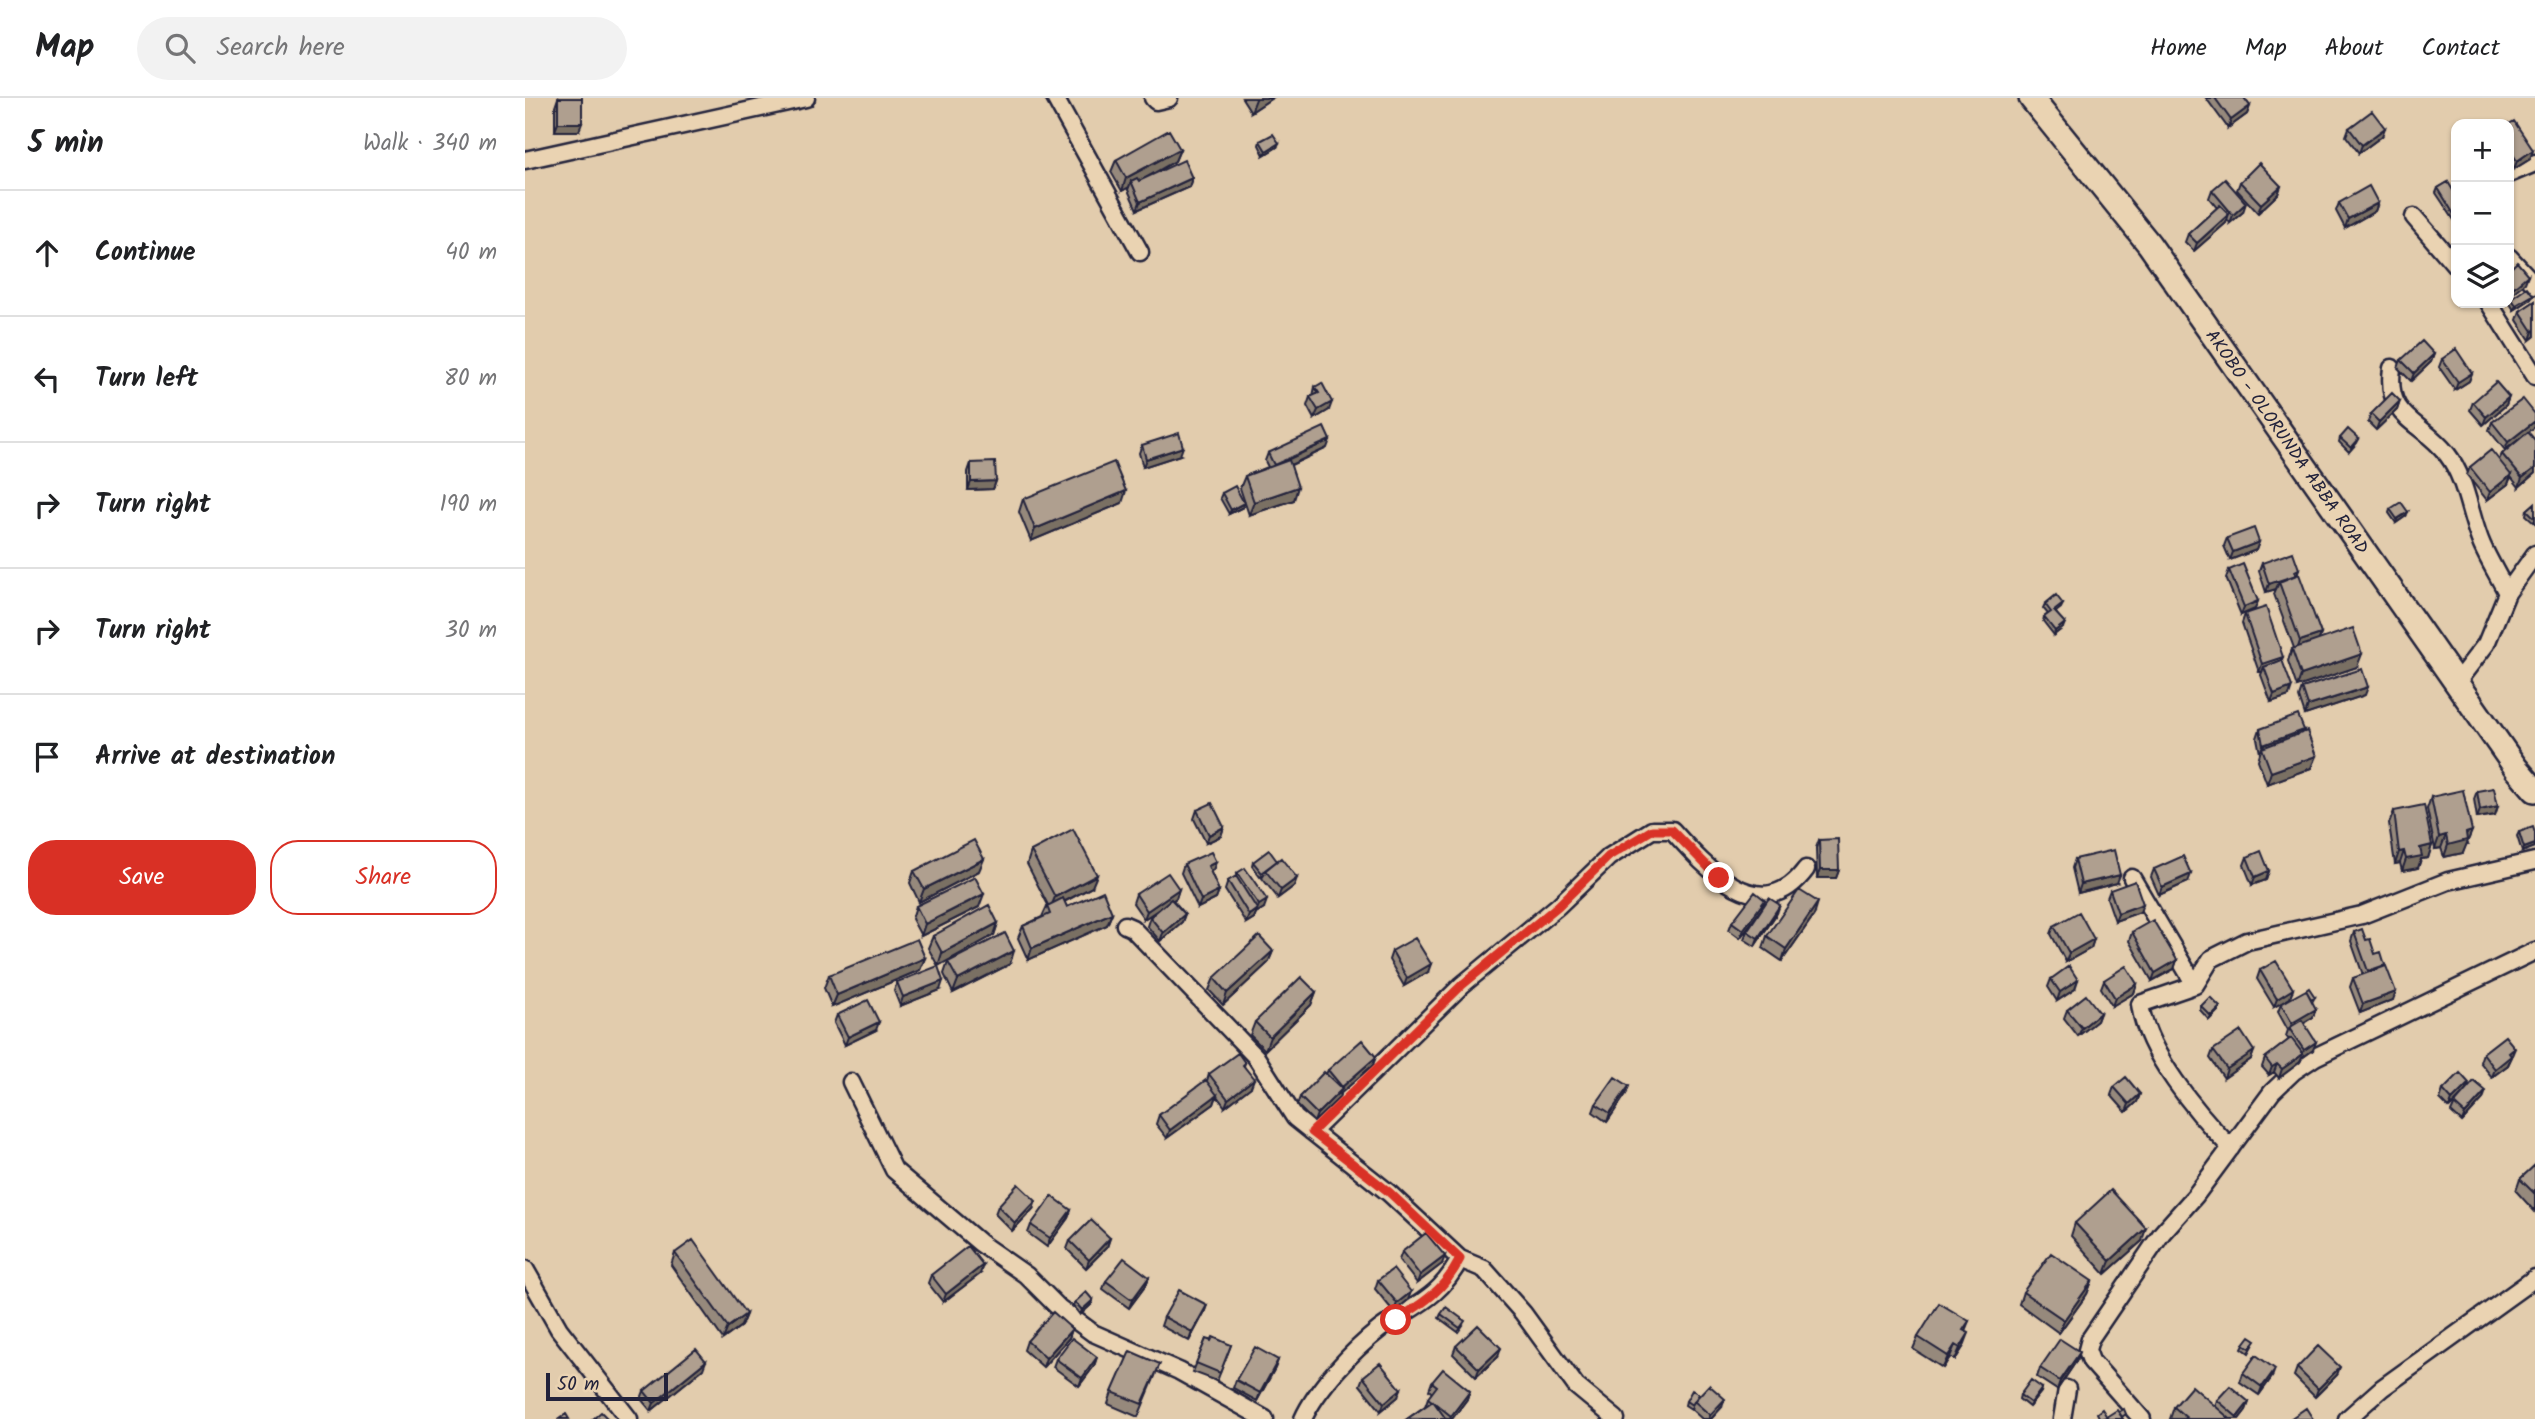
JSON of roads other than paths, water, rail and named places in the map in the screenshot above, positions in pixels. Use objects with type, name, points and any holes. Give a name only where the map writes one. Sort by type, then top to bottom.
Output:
[{"type":"main road","name":"AKOBO - OLORUNDA ABBA ROAD","points":[[2031,98],[2149,244],[2516,768],[2535,790]]},
{"type":"street","points":[[525,160],[806,98]]},
{"type":"street","points":[[1055,98],[1140,252]]},
{"type":"street","points":[[1153,98],[1156,101],[1169,98]]},
{"type":"street","points":[[2514,172],[2535,163]]},
{"type":"street","points":[[2414,216],[2451,261]]},
{"type":"street","points":[[2514,262],[2535,285]]},
{"type":"street","points":[[2492,308],[2535,376]]},
{"type":"street","points":[[2392,368],[2390,383],[2395,405],[2402,415],[2434,440],[2454,465],[2481,544],[2507,593]]},
{"type":"street","points":[[2456,682],[2486,643],[2507,593],[2535,554]]},
{"type":"street","points":[[1312,1132],[1462,985],[1558,906],[1628,842],[1652,830],[1672,830],[1719,878],[1742,891],[1775,895],[1794,886],[1807,869]]},
{"type":"street","points":[[2231,1148],[2203,1119],[2143,1026],[2140,1004],[2195,985],[2211,959],[2247,941],[2363,915],[2448,880],[2535,860]]},
{"type":"street","points":[[2132,878],[2195,985]]},
{"type":"street","points":[[1125,925],[1132,928],[1181,975],[1256,1057],[1295,1118],[1389,1192],[1460,1259],[1485,1269],[1576,1386],[1616,1419]]},
{"type":"street","points":[[2142,1419],[2091,1360],[2087,1350],[2090,1339],[2162,1233],[2273,1092],[2294,1071],[2315,1057],[2535,951]]},
{"type":"street","points":[[851,1082],[894,1170],[979,1243],[1026,1275],[1059,1308],[1093,1334],[1179,1371],[1265,1419]]},
{"type":"street","points":[[1303,1419],[1311,1399],[1336,1373],[1380,1330],[1428,1301],[1450,1279],[1460,1259]]},
{"type":"street","points":[[525,1269],[559,1329],[629,1419]]},
{"type":"street","points":[[2347,1419],[2382,1388],[2535,1278]]},
{"type":"street","points":[[2062,1419],[2067,1389]]}]
